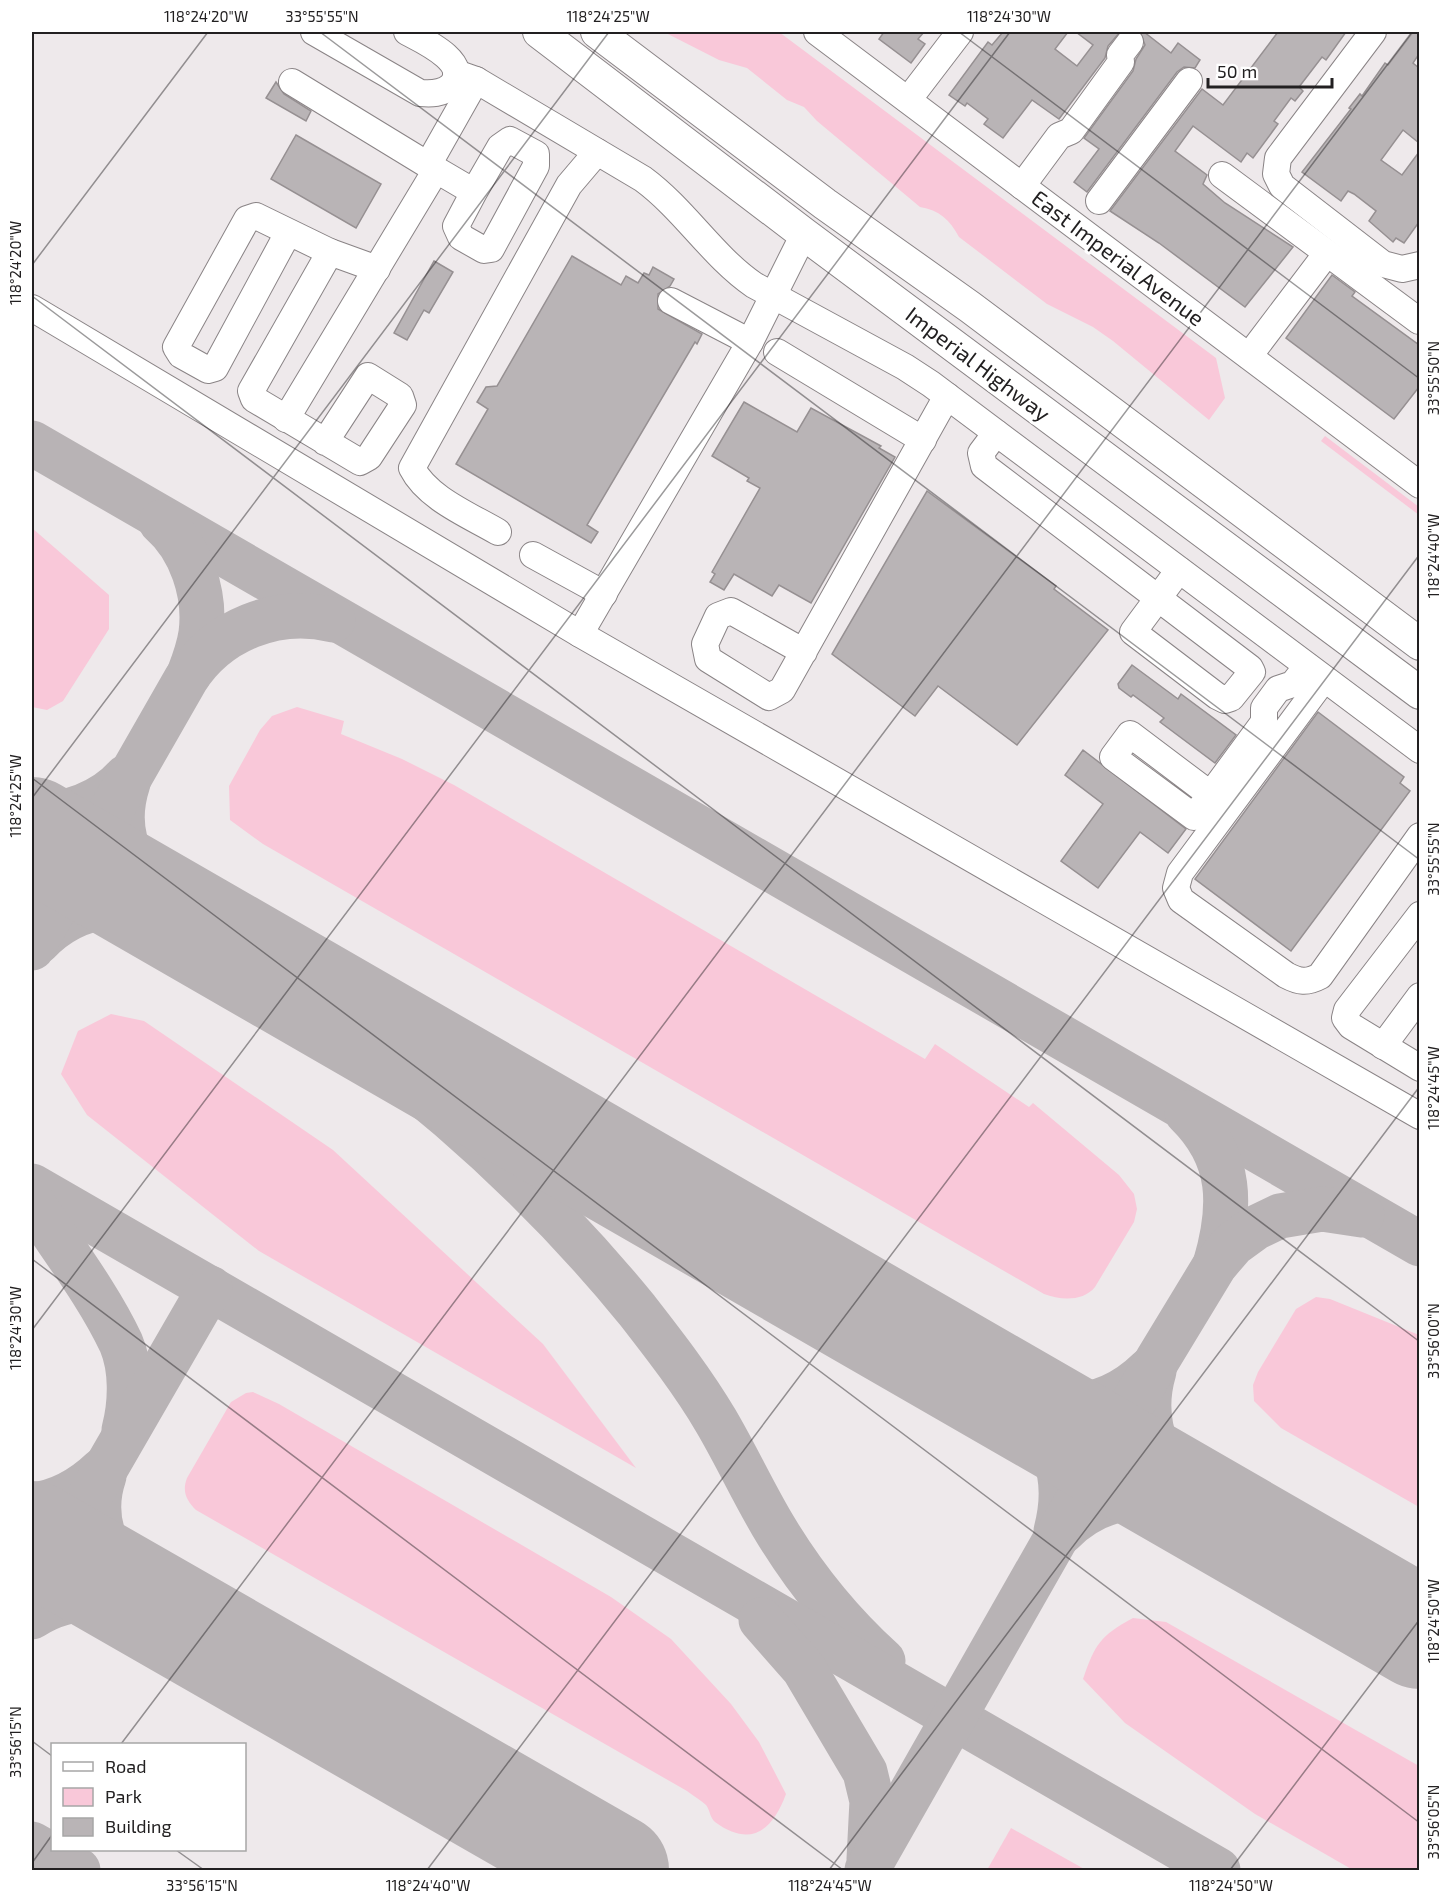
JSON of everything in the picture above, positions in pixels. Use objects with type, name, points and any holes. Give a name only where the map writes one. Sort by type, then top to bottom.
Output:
[{"type":"main road","name":"Imperial Highway","points":[[539,32],[804,234],[1419,693]]},
{"type":"main road","name":"Imperial Highway","points":[[597,32],[825,204],[970,307],[1419,644]]},
{"type":"main road","points":[[804,234],[825,204]]},
{"type":"street","points":[[314,32],[420,93],[432,94],[446,90],[466,76]]},
{"type":"street","points":[[407,32],[444,53],[466,76],[652,186],[735,272],[774,296],[906,367],[1179,570],[1308,676],[1419,750]]},
{"type":"street","name":"East Imperial Avenue","points":[[817,32],[1249,356],[1418,477]]},
{"type":"street","points":[[908,100],[960,32]]},
{"type":"street","points":[[1373,32],[1278,158],[1276,174],[1282,186],[1383,264],[1411,267]]},
{"type":"street","points":[[1022,186],[1059,136],[1071,131],[1121,62],[1125,48]]},
{"type":"street","points":[[286,419],[377,269],[432,168],[466,76]]},
{"type":"street","points":[[1078,229],[1189,81]]},
{"type":"street","points":[[292,82],[474,192]]},
{"type":"street","points":[[498,532],[419,481],[412,468],[568,185],[597,152]]},
{"type":"street","points":[[1222,175],[1419,321]]},
{"type":"street","points":[[288,232],[215,368],[208,370],[181,355],[176,347],[247,219],[256,216],[330,252],[377,269]]},
{"type":"street","points":[[580,634],[750,342],[804,234]]},
{"type":"street","points":[[325,442],[254,399],[251,391],[330,252]]},
{"type":"street","points":[[1249,356],[1327,253]]},
{"type":"street","points":[[672,301],[750,342]]},
{"type":"street","points":[[32,308],[580,634],[1419,1116]]},
{"type":"street","points":[[777,352],[923,440]]},
{"type":"street","points":[[804,652],[947,396]]},
{"type":"street","points":[[996,433],[981,453],[984,466],[1068,529],[1159,599],[1250,668],[1252,672],[1231,698],[1224,700],[1217,696],[1133,632],[1159,599],[1179,570]]},
{"type":"street","points":[[1068,529],[1088,501]]},
{"type":"street","points":[[533,555],[604,594]]},
{"type":"street","points":[[1211,795],[1264,722],[1264,708],[1278,689],[1308,676]]},
{"type":"street","points":[[1308,676],[1180,873],[1176,888],[1181,900],[1286,975],[1296,980],[1309,982],[1320,976],[1419,836]]},
{"type":"street","points":[[1419,915],[1347,1010],[1345,1018],[1351,1026],[1419,1068]]},
{"type":"street","points":[[1383,1046],[1419,996]]},
{"type":"green space","points":[[664,32],[779,32],[1216,358],[1225,398],[1209,420],[1113,341],[1093,327],[1047,304],[959,237],[943,217],[920,207],[817,121],[804,107],[787,100],[747,68],[719,60]]},
{"type":"green space","points":[[1325,436],[1419,507],[1419,515],[1321,441]]},
{"type":"green space","points":[[32,528],[109,595],[109,629],[63,701],[47,710],[32,707]]},
{"type":"green space","points":[[297,707],[344,721],[341,734],[402,759],[454,785],[925,1059],[935,1044],[1029,1107],[1033,1103],[1119,1175],[1134,1194],[1137,1209],[1134,1222],[1095,1287],[1084,1295],[1071,1298],[1057,1298],[1044,1294],[263,844],[230,820],[229,786],[260,730],[272,716]]},
{"type":"green space","points":[[111,1014],[144,1021],[333,1150],[543,1344],[636,1468],[259,1251],[87,1115],[61,1074],[78,1031]]},
{"type":"green space","points":[[1316,1297],[1330,1299],[1419,1335],[1419,1507],[1281,1428],[1254,1401],[1253,1385],[1258,1372],[1296,1309]]},
{"type":"green space","points":[[253,1392],[279,1404],[611,1597],[671,1639],[731,1704],[759,1742],[786,1794],[775,1817],[760,1831],[750,1834],[728,1830],[715,1822],[706,1805],[687,1791],[196,1510],[186,1495],[187,1478],[231,1402],[246,1393]]},
{"type":"green space","points":[[1133,1618],[1166,1622],[1419,1766],[1419,1870],[1353,1870],[1255,1814],[1125,1723],[1083,1679],[1091,1657],[1100,1642],[1113,1630]]},
{"type":"green space","points":[[1011,1828],[1086,1870],[987,1870]]},
{"type":"building","points":[[884,32],[924,32],[918,39],[925,44],[911,63],[879,39]]},
{"type":"building","points":[[1003,32],[1068,32],[1055,49],[1077,66],[1093,45],[1076,32],[1120,32],[1108,46],[1105,58],[1059,119],[1032,100],[1003,138],[984,124],[988,119],[967,103],[965,106],[949,95],[988,42],[992,45]]},
{"type":"building","points":[[1140,32],[1144,32],[1171,53],[1178,43],[1200,60],[1195,68],[1184,67],[1177,72],[1087,192],[1074,182],[1099,149],[1084,138],[1133,71],[1136,59],[1145,45]]},
{"type":"building","points":[[1278,32],[1346,32],[1326,60],[1322,57],[1299,87],[1303,91],[1295,101],[1291,98],[1274,121],[1278,124],[1253,158],[1247,153],[1241,162],[1193,126],[1175,151],[1207,175],[1203,184],[1225,203],[1293,247],[1245,307],[1159,243],[1110,211],[1202,89],[1223,105]]},
{"type":"building","points":[[1413,32],[1419,32],[1419,54],[1413,63],[1419,68],[1419,143],[1403,130],[1381,160],[1402,175],[1419,152],[1419,222],[1404,243],[1396,238],[1393,242],[1369,221],[1376,211],[1354,194],[1348,191],[1341,201],[1302,172],[1360,94],[1362,96],[1385,63],[1388,65]]},
{"type":"building","points":[[276,82],[284,94],[311,111],[306,121],[266,98]]},
{"type":"building","points":[[296,135],[381,184],[356,228],[271,179]]},
{"type":"building","points":[[572,256],[621,285],[626,276],[638,283],[644,273],[649,275],[653,267],[674,279],[670,286],[658,294],[658,309],[702,334],[697,344],[695,342],[587,525],[598,532],[591,543],[456,464],[488,409],[477,402],[486,387],[497,386]]},
{"type":"building","points":[[434,261],[453,272],[429,313],[424,310],[407,340],[394,333]]},
{"type":"building","points":[[1332,275],[1355,292],[1352,296],[1419,345],[1419,387],[1394,419],[1286,338]]},
{"type":"building","points":[[744,402],[797,432],[811,408],[881,446],[879,448],[895,457],[811,603],[779,585],[772,596],[734,574],[724,590],[710,582],[715,574],[712,572],[760,488],[747,481],[749,478],[712,456]]},
{"type":"building","points":[[927,491],[1056,586],[1054,589],[1108,630],[1017,745],[938,686],[915,716],[832,654]]},
{"type":"building","points":[[1132,665],[1178,699],[1181,694],[1236,735],[1215,763],[1160,722],[1164,718],[1133,695],[1131,697],[1119,688],[1118,684]]},
{"type":"building","points":[[1318,712],[1404,777],[1400,783],[1410,791],[1291,951],[1195,879]]},
{"type":"building","points":[[1083,750],[1186,829],[1168,853],[1140,832],[1098,888],[1061,861],[1103,804],[1065,775]]},
{"type":"taxiway","points":[[32,443],[1420,1244]]},
{"type":"taxiway","points":[[161,522],[172,533],[188,558],[201,603],[201,633],[189,674]]},
{"type":"taxiway","points":[[32,948],[186,679],[199,662],[214,647],[250,626],[291,616],[333,620]]},
{"type":"taxiway","points":[[32,814],[58,813],[83,806],[106,794],[126,777]]},
{"type":"taxiway","points":[[128,783],[123,806],[122,827],[126,846],[145,880],[189,925]]},
{"type":"taxiway","points":[[32,866],[38,897],[33,940]]},
{"type":"taxiway","points":[[38,942],[70,918],[106,907],[144,908],[181,921]]},
{"type":"taxiway","points":[[203,933],[404,1080],[476,1141],[576,1239],[637,1310],[688,1378],[716,1421],[772,1524],[809,1579],[852,1630],[883,1661]]},
{"type":"taxiway","points":[[1187,1113],[1202,1130],[1213,1148],[1221,1166],[1225,1184],[1224,1223],[1215,1265]]},
{"type":"taxiway","points":[[32,1186],[1218,1870]]},
{"type":"taxiway","points":[[32,1202],[91,1289],[121,1343],[129,1375],[128,1409],[124,1430]]},
{"type":"taxiway","points":[[867,1870],[1158,1359],[1215,1265],[1233,1244],[1255,1228],[1280,1216],[1322,1209],[1362,1215]]},
{"type":"taxiway","points":[[32,1596],[210,1288]]},
{"type":"taxiway","points":[[935,1353],[1011,1403],[1032,1421],[1048,1442],[1058,1467],[1061,1496],[1056,1531]]},
{"type":"taxiway","points":[[1003,1389],[1042,1403],[1079,1405],[1115,1394],[1133,1384],[1149,1370]]},
{"type":"taxiway","points":[[1154,1371],[1149,1411],[1158,1449],[1166,1466],[1178,1482],[1209,1507]]},
{"type":"taxiway","points":[[32,1505],[70,1494],[102,1470]]},
{"type":"taxiway","points":[[104,1476],[99,1497],[99,1517],[103,1536],[122,1569],[164,1613]]},
{"type":"taxiway","points":[[1062,1532],[1076,1520],[1106,1503],[1140,1497],[1175,1501],[1192,1507],[1337,1586]]},
{"type":"taxiway","points":[[32,1617],[64,1602],[81,1599],[113,1600],[164,1613]]},
{"type":"taxiway","points":[[761,1620],[804,1669],[865,1772],[872,1801],[869,1859]]},
{"type":"taxiway","points":[[32,1844],[78,1870]]},
{"type":"runway","points":[[32,833],[1420,1633]]},
{"type":"runway","points":[[32,1537],[613,1870]]}]
